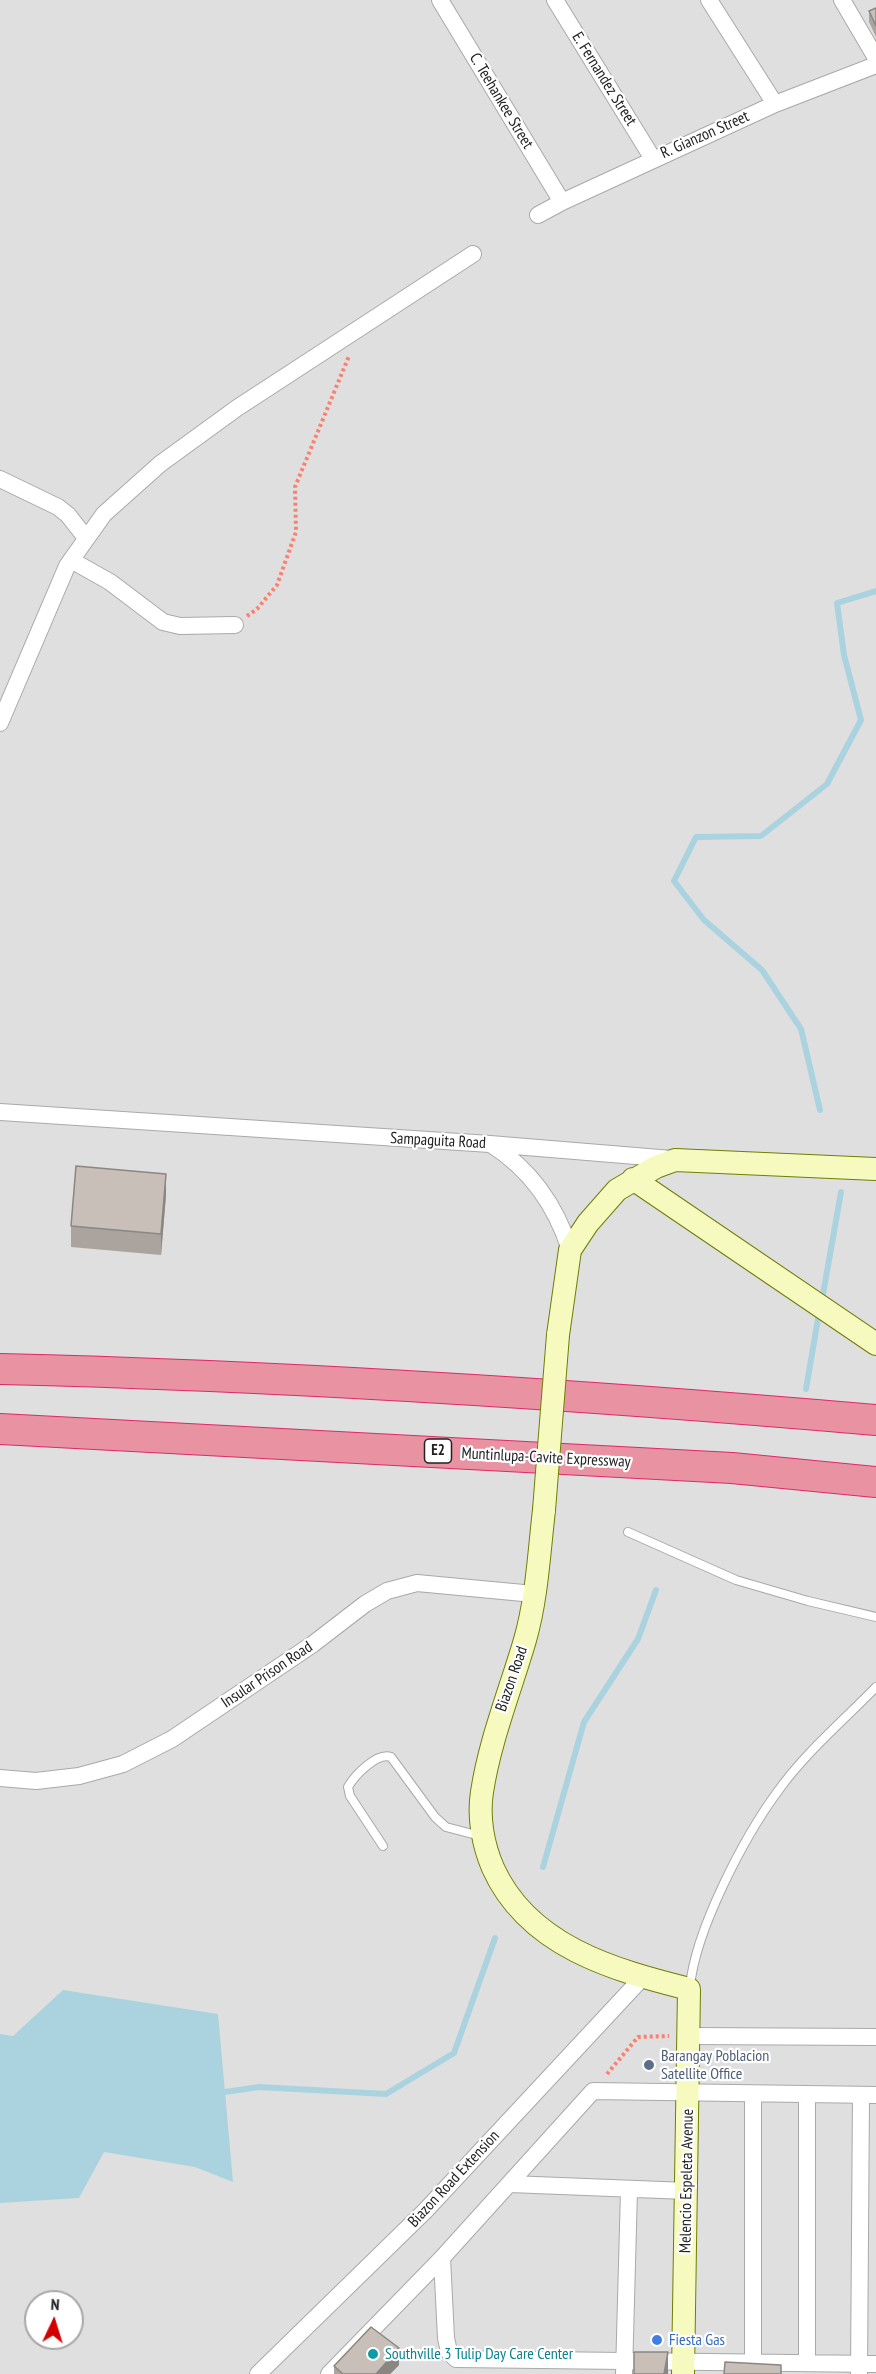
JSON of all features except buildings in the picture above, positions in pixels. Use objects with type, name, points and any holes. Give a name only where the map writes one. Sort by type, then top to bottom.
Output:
[{"type":"highway","points":[[0,1369],[369,1384],[734,1408],[876,1420]]},
{"type":"highway","name":"Muntinlupa-Cavite Expressway","points":[[0,1429],[732,1468],[876,1482]]},
{"type":"street","name":"C. Teehankee Street","points":[[440,0],[562,202]]},
{"type":"street","name":"E. Fernandez Street","points":[[555,0],[653,159]]},
{"type":"street","points":[[709,0],[775,104]]},
{"type":"street","points":[[842,0],[876,58]]},
{"type":"street","name":"R. Gianzon Street","points":[[538,215],[653,159],[775,104],[876,65]]},
{"type":"street","points":[[0,723],[71,560],[104,514],[131,487],[272,383],[359,330],[473,254]]},
{"type":"street","points":[[0,479],[58,507],[68,515],[86,538]]},
{"type":"street","points":[[71,560],[110,582],[163,622],[180,626],[234,625]]},
{"type":"street","name":"Sampaguita Road","points":[[0,1112],[490,1144],[675,1160],[876,1169]]},
{"type":"street","name":"Biazon Road","points":[[490,1144],[524,1168],[537,1185],[561,1222],[570,1250],[558,1335],[544,1510],[534,1594],[525,1638],[497,1724],[482,1792],[484,1837],[488,1857],[501,1886],[523,1914],[549,1936],[611,1968],[689,1989]]},
{"type":"street","name":"Biazon Road","points":[[570,1250],[605,1202],[633,1179],[675,1160]]},
{"type":"street","points":[[633,1179],[873,1342]]},
{"type":"street","name":"Insular Prison Road","points":[[0,1778],[36,1781],[79,1776],[123,1764],[171,1739],[313,1644],[387,1590],[417,1583],[534,1594]]},
{"type":"street","name":"Biazon Road Extension","points":[[258,2374],[425,2211],[643,1977]]},
{"type":"street","name":"Melencio Espeleta Avenue","points":[[685,2368],[689,1989]]},
{"type":"street","points":[[688,2036],[876,2037]]},
{"type":"street","points":[[329,2374],[442,2258],[593,2091],[807,2096],[868,2095],[865,2368],[800,2367],[753,2362],[685,2368],[452,2366],[446,2338],[442,2258]]},
{"type":"street","points":[[753,2094],[753,2362]]},
{"type":"street","points":[[800,2367],[807,2096]]},
{"type":"street","points":[[510,2184],[687,2192]]},
{"type":"street","points":[[625,2368],[628,2190]]},
{"type":"lane","points":[[628,1532],[736,1580],[876,1617]]},
{"type":"lane","points":[[689,1989],[694,1960],[705,1928],[744,1846],[778,1790],[876,1687]]},
{"type":"lane","points":[[383,1846],[350,1796],[348,1787],[378,1757],[386,1755],[391,1757],[435,1817],[446,1827],[484,1837]]},
{"type":"path","points":[[234,625],[257,609],[277,585],[296,532],[297,479],[359,330]]},
{"type":"path","points":[[593,2091],[638,2037],[643,2035],[688,2036]]},
{"type":"shaded area","points":[[0,0],[876,0],[876,2374],[0,2374]]},
{"type":"water","points":[[63,1990],[218,2014],[233,2182],[195,2167],[104,2152],[79,2198],[0,2203],[0,2034],[13,2036]]},
{"type":"waterway","points":[[820,1110],[801,1029],[762,970],[704,920],[674,881],[696,837],[761,836],[827,784],[861,720],[844,655],[837,603],[876,591]]},
{"type":"waterway","points":[[822,1300],[841,1192]]},
{"type":"waterway","points":[[806,1389],[819,1313]]},
{"type":"waterway","points":[[543,1867],[584,1722],[638,1639],[656,1590]]},
{"type":"waterway","points":[[225,2092],[259,2087],[386,2094],[454,2053],[495,1938]]},
{"type":"place","name":"Barangay Poblacion Satellite Office","points":[[649,2065]]},
{"type":"place","name":"Fiesta Gas","points":[[657,2340]]},
{"type":"place","name":"Southville 3 Tulip Day Care Center","points":[[373,2354]]}]
